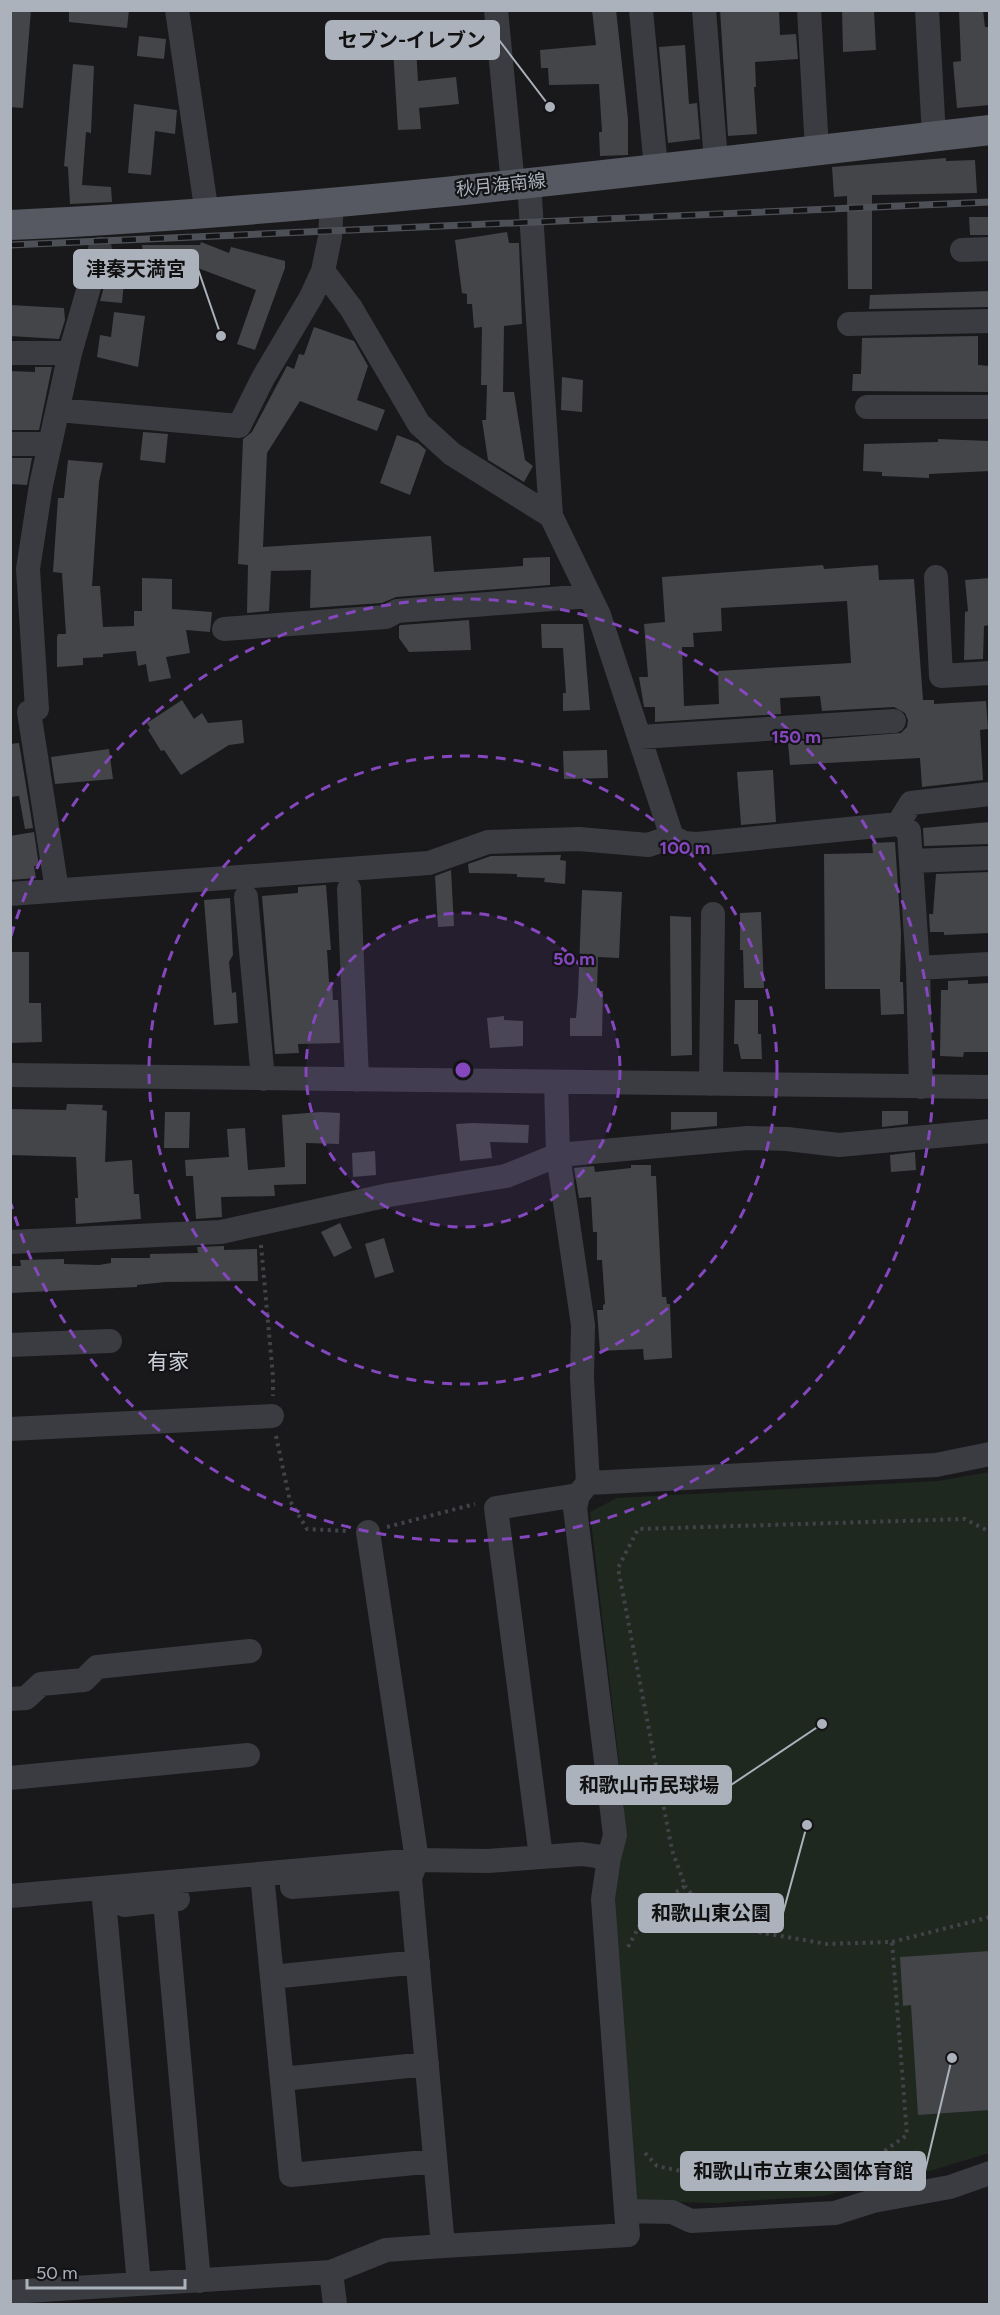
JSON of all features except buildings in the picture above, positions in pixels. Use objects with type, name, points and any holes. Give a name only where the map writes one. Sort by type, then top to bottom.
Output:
[{"type":"main road","name":"秋月海南線","points":[[10,225],[207,214],[521,184],[990,130]]},
{"type":"street","points":[[177,10],[207,214]]},
{"type":"street","points":[[496,10],[521,184],[551,516],[599,615],[672,837]]},
{"type":"street","points":[[641,10],[656,168]]},
{"type":"street","points":[[704,10],[716,161]]},
{"type":"street","points":[[809,10],[817,150]]},
{"type":"street","points":[[927,10],[934,136]]},
{"type":"street","points":[[58,410],[239,426],[263,378],[311,297],[323,271],[330,237],[332,202]]},
{"type":"street","points":[[57,890],[20,714],[37,709],[28,569],[50,444],[70,353],[100,249]]},
{"type":"street","points":[[962,250],[990,249]]},
{"type":"street","points":[[323,271],[351,308],[419,424],[452,454],[551,516]]},
{"type":"street","points":[[849,324],[990,321]]},
{"type":"street","points":[[10,353],[70,353]]},
{"type":"street","points":[[867,407],[990,407]]},
{"type":"street","points":[[10,444],[50,444]]},
{"type":"street","points":[[936,577],[941,676],[990,673]]},
{"type":"street","points":[[225,630],[386,617],[397,611],[590,596]]},
{"type":"street","points":[[640,737],[894,721]]},
{"type":"street","points":[[898,824],[910,803],[990,794]]},
{"type":"street","points":[[10,894],[429,862],[488,842],[579,839],[648,844],[672,837],[684,843],[697,844],[898,824],[909,831],[918,968],[921,1086]]},
{"type":"street","points":[[911,861],[990,858]]},
{"type":"street","points":[[349,889],[357,1080]]},
{"type":"street","points":[[246,897],[263,1079]]},
{"type":"street","points":[[711,1084],[713,914]]},
{"type":"street","points":[[918,968],[990,964]]},
{"type":"street","points":[[10,1076],[990,1088]]},
{"type":"street","points":[[10,2292],[331,2272],[386,2250],[628,2235],[603,1899],[615,1834],[575,1508],[583,1489],[583,1325],[558,1155],[556,1082]]},
{"type":"street","points":[[10,1242],[221,1232],[389,1195],[506,1176],[558,1155],[748,1138],[788,1139],[839,1145],[990,1131]]},
{"type":"street","points":[[10,1345],[110,1341]]},
{"type":"street","points":[[10,1429],[272,1416]]},
{"type":"street","points":[[541,1857],[496,1508],[583,1489],[936,1465],[990,1454]]},
{"type":"street","points":[[368,1532],[414,1869],[418,1962],[443,2246]]},
{"type":"street","points":[[10,1699],[26,1698],[41,1684],[84,1680],[97,1667],[250,1651]]},
{"type":"street","points":[[10,1778],[248,1755]]},
{"type":"street","points":[[292,1887],[414,1869],[488,1861],[582,1854],[609,1858]]},
{"type":"street","points":[[10,1896],[262,1874],[414,1869]]},
{"type":"street","points":[[262,1874],[291,2175],[435,2161]]},
{"type":"street","points":[[103,1889],[139,2284]]},
{"type":"street","points":[[124,1905],[216,1893]]},
{"type":"street","points":[[165,1901],[199,2281]]},
{"type":"street","points":[[272,1977],[418,1962]]},
{"type":"street","points":[[282,2079],[427,2064]]},
{"type":"street","points":[[626,2211],[672,2212],[691,2222],[835,2213],[873,2201],[950,2187],[990,2173]]},
{"type":"street","points":[[331,2272],[335,2304]]},
{"type":"path","points":[[259,1223],[273,1377],[272,1416],[290,1501],[307,1529],[368,1532],[476,1504]]},
{"type":"path","points":[[990,1532],[965,1519],[638,1529],[618,1568],[672,1850],[685,1886],[701,1906],[752,1931],[827,1944],[892,1942],[990,1917]]},
{"type":"path","points":[[626,1952],[647,1912],[685,1886]]},
{"type":"path","points":[[640,2148],[657,2166],[681,2171],[880,2154],[907,2135],[892,1942]]},
{"type":"shaded area","points":[[989,1472],[989,2153],[933,2170],[823,2196],[716,2203],[637,2201],[614,1908],[623,1844],[624,1806],[590,1512],[617,1498],[938,1481]]},
{"type":"railway","points":[[10,245],[990,202]]},
{"type":"place","name":"セブン-イレブン","points":[[550,107]]},
{"type":"place","name":"津秦天満宮","points":[[221,336]]},
{"type":"place","name":"和歌山市民球場","points":[[822,1724]]},
{"type":"place","name":"和歌山東公園","points":[[807,1825]]},
{"type":"place","name":"和歌山市立東公園体育館","points":[[952,2058]]},
{"type":"district","name":"有家","points":[[168,1361]]}]
